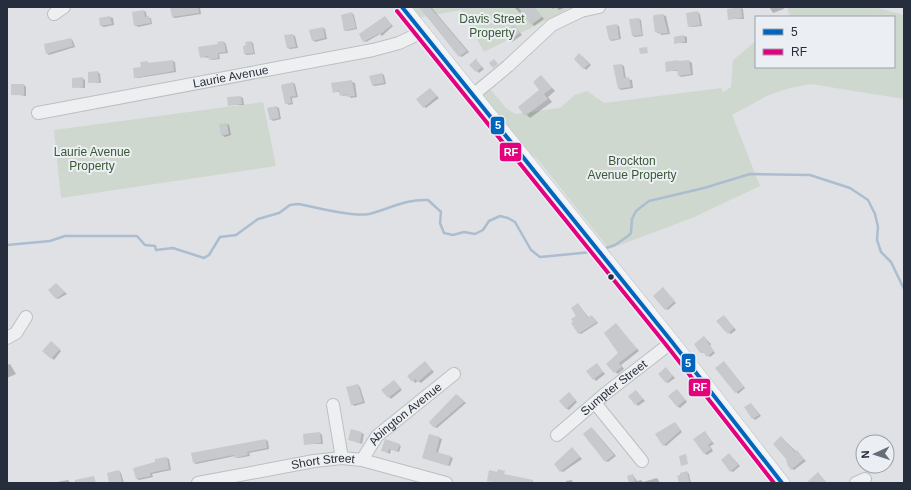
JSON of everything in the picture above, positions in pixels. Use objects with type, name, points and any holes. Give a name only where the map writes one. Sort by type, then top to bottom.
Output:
[{"type":"main road","points":[[402,7],[672,342],[782,483]]},
{"type":"street","points":[[473,95],[508,66],[552,25],[581,11],[599,7]]},
{"type":"street","name":"Laurie Avenue","points":[[38,113],[373,50],[400,43],[422,32]]},
{"type":"street","points":[[7,338],[16,332],[26,317]]},
{"type":"street","name":"Sumpter Street","points":[[557,436],[595,402],[672,342]]},
{"type":"street","name":"Abington Avenue","points":[[362,460],[377,436],[454,374]]},
{"type":"street","points":[[595,402],[642,461]]},
{"type":"street","points":[[333,405],[342,458]]},
{"type":"street","name":"Short Street","points":[[198,483],[314,461],[342,458],[362,460],[446,483]]},
{"type":"green space","name":"Davis Street Property","points":[[401,7],[572,7],[484,52],[461,10],[417,18]]},
{"type":"green space","name":"Brockton Avenue Property","points":[[787,7],[874,7],[904,15],[904,99],[811,84],[790,88],[769,95],[732,115],[760,186],[692,218],[609,249],[539,161],[526,150],[481,95],[489,88],[506,108],[515,114],[560,108],[575,95],[587,91],[604,103],[721,88],[723,92],[731,87],[733,60],[755,42],[755,68],[895,68],[895,16],[790,16]]},
{"type":"green space","name":"Laurie Avenue Property","points":[[263,102],[276,166],[61,198],[54,130]]},
{"type":"building","points":[[170,7],[198,7],[199,13],[172,17]]},
{"type":"building","points":[[419,7],[430,7],[467,51],[459,57]]},
{"type":"building","points":[[518,7],[535,7],[542,17],[531,25]]},
{"type":"building","points":[[741,7],[742,18],[728,20],[727,9]]},
{"type":"building","points":[[144,10],[145,17],[149,16],[151,23],[134,26],[132,12]]},
{"type":"building","points":[[698,11],[700,25],[688,27],[686,13]]},
{"type":"building","points":[[352,12],[356,28],[344,31],[341,15]]},
{"type":"building","points":[[663,14],[668,33],[659,34],[658,32],[655,32],[653,18],[654,15]]},
{"type":"building","points":[[110,16],[112,24],[100,26],[99,18]]},
{"type":"building","points":[[385,16],[392,25],[379,35],[378,34],[363,42],[359,34]]},
{"type":"building","points":[[639,18],[642,35],[632,36],[629,19]]},
{"type":"building","points":[[617,24],[619,39],[609,40],[606,26]]},
{"type":"building","points":[[514,25],[520,33],[509,41],[503,33]]},
{"type":"building","points":[[323,27],[325,38],[312,41],[309,30]]},
{"type":"building","points":[[293,34],[296,47],[287,48],[284,35]]},
{"type":"building","points":[[684,35],[685,42],[674,44],[674,37]]},
{"type":"building","points":[[71,38],[73,46],[46,54],[44,44]]},
{"type":"building","points":[[224,41],[226,52],[218,53],[218,58],[209,60],[208,56],[200,58],[198,47],[218,44],[217,42]]},
{"type":"building","points":[[251,41],[254,53],[244,54],[243,46],[246,45],[245,42]]},
{"type":"building","points":[[647,47],[648,53],[640,54],[639,48]]},
{"type":"building","points":[[579,53],[589,64],[583,69],[574,59]]},
{"type":"building","points":[[477,58],[477,61],[482,67],[476,72],[469,65]]},
{"type":"building","points":[[494,59],[498,64],[493,68],[489,63]]},
{"type":"building","points":[[173,60],[174,71],[134,78],[133,68],[141,67],[140,62],[148,61],[148,63]]},
{"type":"building","points":[[689,60],[691,74],[678,76],[677,70],[666,72],[665,62]]},
{"type":"building","points":[[622,64],[624,78],[629,77],[631,87],[618,89],[613,65]]},
{"type":"building","points":[[98,71],[99,82],[88,83],[88,72]]},
{"type":"building","points":[[382,73],[384,83],[372,85],[369,76]]},
{"type":"building","points":[[541,75],[552,88],[544,94],[548,99],[525,116],[518,107],[539,90],[533,82]]},
{"type":"building","points":[[83,77],[83,87],[72,88],[72,78]]},
{"type":"building","points":[[352,80],[355,96],[347,97],[347,94],[340,96],[339,91],[333,93],[331,83]]},
{"type":"building","points":[[293,82],[296,96],[290,97],[292,103],[285,104],[281,85]]},
{"type":"building","points":[[11,84],[24,84],[24,95],[11,95]]},
{"type":"building","points":[[430,88],[437,96],[423,108],[416,99]]},
{"type":"building","points":[[241,96],[242,104],[228,106],[227,97]]},
{"type":"building","points":[[277,106],[279,118],[270,120],[267,108]]},
{"type":"building","points":[[227,123],[229,134],[221,136],[219,124]]},
{"type":"building","points":[[56,283],[65,292],[56,299],[48,290]]},
{"type":"building","points":[[663,287],[675,301],[665,310],[653,296]]},
{"type":"building","points":[[578,303],[588,318],[591,315],[597,322],[578,334],[571,323],[573,322],[571,319],[576,316],[571,308]]},
{"type":"building","points":[[724,315],[734,328],[728,334],[716,321]]},
{"type":"building","points":[[616,323],[637,349],[619,363],[622,367],[614,373],[606,364],[618,353],[604,333]]},
{"type":"building","points":[[704,336],[714,351],[707,357],[702,351],[700,353],[694,344]]},
{"type":"building","points":[[51,341],[60,349],[51,359],[42,351]]},
{"type":"building","points":[[425,361],[432,370],[418,382],[415,379],[412,382],[407,376]]},
{"type":"building","points":[[724,361],[744,387],[735,393],[715,368]]},
{"type":"building","points":[[597,363],[603,372],[593,380],[586,371]]},
{"type":"building","points":[[666,367],[673,376],[666,383],[658,374]]},
{"type":"building","points":[[394,380],[401,388],[388,398],[381,390]]},
{"type":"building","points":[[358,384],[363,402],[351,405],[346,387]]},
{"type":"building","points":[[677,389],[685,400],[677,407],[668,396]]},
{"type":"building","points":[[636,390],[643,399],[635,405],[628,396]]},
{"type":"building","points":[[569,392],[576,400],[566,409],[559,401]]},
{"type":"building","points":[[456,394],[464,402],[434,428],[429,422]]},
{"type":"building","points":[[751,403],[759,415],[752,419],[744,407]]},
{"type":"building","points":[[675,422],[681,430],[663,446],[655,434]]},
{"type":"building","points":[[591,427],[614,455],[605,462],[583,434]]},
{"type":"building","points":[[351,429],[362,432],[360,443],[348,440]]},
{"type":"building","points":[[705,431],[712,442],[708,445],[711,449],[704,454],[693,439]]},
{"type":"building","points":[[320,432],[321,443],[304,445],[303,434]]},
{"type":"building","points":[[429,434],[440,437],[436,452],[451,456],[448,466],[422,458]]},
{"type":"building","points":[[781,436],[795,452],[797,450],[804,459],[791,470],[786,459],[773,444]]},
{"type":"building","points":[[266,439],[267,448],[247,452],[248,455],[235,458],[234,455],[193,463],[191,453]]},
{"type":"building","points":[[385,439],[400,444],[397,452],[389,449],[388,453],[381,451]]},
{"type":"building","points":[[572,447],[580,457],[560,472],[554,464]]},
{"type":"building","points":[[729,453],[738,465],[730,472],[721,460]]},
{"type":"building","points":[[686,454],[688,464],[681,466],[679,456]]},
{"type":"building","points":[[167,457],[169,469],[150,473],[151,476],[136,479],[133,468],[155,462],[155,459]]},
{"type":"building","points":[[498,469],[505,471],[504,474],[533,480],[533,483],[498,483],[487,481],[489,470],[497,472]]},
{"type":"building","points":[[119,470],[122,482],[109,483],[107,473]]},
{"type":"building","points":[[687,471],[690,483],[679,483],[677,476],[680,475],[680,473]]},
{"type":"building","points":[[818,472],[827,483],[806,483]]},
{"type":"building","points":[[633,474],[635,481],[629,483],[627,476]]},
{"type":"building","points":[[94,476],[96,483],[75,483],[75,480]]},
{"type":"waterway","points":[[603,249],[615,245],[631,233],[632,219],[636,211],[649,201],[704,188],[750,174],[810,175],[850,188],[868,200],[875,214],[878,227],[877,240],[881,252],[891,262],[904,289]]},
{"type":"waterway","points":[[7,245],[50,241],[65,236],[137,236],[145,245],[155,246],[156,250],[173,248],[204,258],[209,255],[220,237],[236,235],[258,219],[279,213],[290,205],[298,204],[362,215],[412,201],[428,200],[441,212],[440,223],[444,233],[453,235],[464,232],[475,234],[483,230],[489,221],[500,216],[515,222],[531,250],[540,257],[592,252]]},
{"type":"transit line","name":"5","points":[[402,7],[672,342],[782,483]]},
{"type":"transit line","name":"RF","points":[[397,11],[667,346],[774,483]]}]
